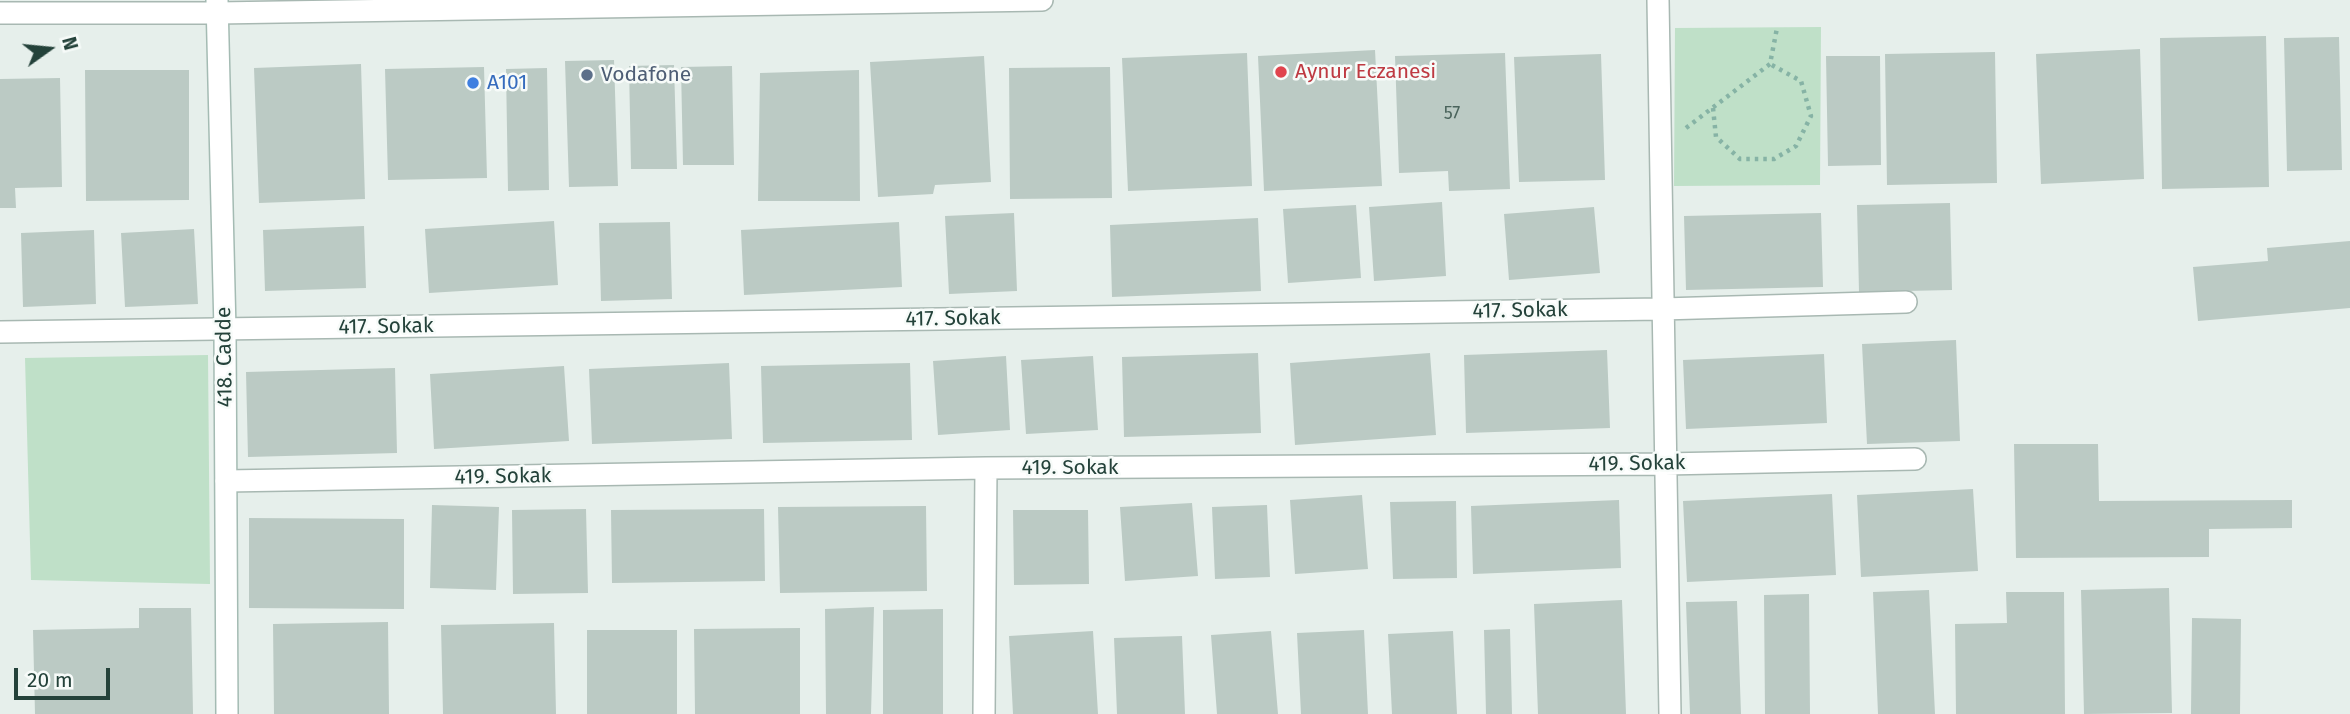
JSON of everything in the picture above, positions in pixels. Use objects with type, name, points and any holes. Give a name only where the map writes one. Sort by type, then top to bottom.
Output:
[{"type":"street","points":[[0,13],[217,6],[1042,0]]},
{"type":"street","points":[[1658,0],[1670,714]]},
{"type":"street","name":"418. Cadde","points":[[217,6],[225,330],[227,714]]},
{"type":"street","name":"417. Sokak","points":[[0,332],[1662,309],[1906,302]]},
{"type":"street","name":"419. Sokak","points":[[226,481],[986,468],[1665,464],[1915,459]]},
{"type":"street","points":[[984,714],[986,468]]},
{"type":"path","points":[[1684,130],[1770,64],[1777,28]]},
{"type":"path","points":[[1713,108],[1716,137],[1740,159],[1774,159],[1796,146],[1811,116],[1801,80],[1770,64]]},
{"type":"green space","points":[[1821,27],[1820,185],[1674,186],[1675,28]]},
{"type":"green space","points":[[208,355],[210,584],[31,580],[25,358]]},
{"type":"building","points":[[2266,36],[2269,187],[2162,189],[2160,38]]},
{"type":"building","points":[[2339,37],[2342,170],[2287,171],[2284,38]]},
{"type":"building","points":[[2140,49],[2144,179],[2041,184],[2036,54]]},
{"type":"building","points":[[1375,50],[1382,186],[1264,191],[1258,56]]},
{"type":"building","points":[[1995,52],[1997,183],[1887,185],[1885,54]]},
{"type":"building","points":[[1247,53],[1252,186],[1128,191],[1122,58]]},
{"type":"building","points":[[1505,53],[1510,189],[1449,191],[1448,171],[1399,173],[1395,56]]},
{"type":"building","points":[[1601,54],[1605,180],[1519,182],[1514,57]]},
{"type":"building","points":[[984,56],[991,182],[935,185],[933,194],[878,197],[870,62]]},
{"type":"building","points":[[1826,56],[1880,56],[1881,165],[1828,166]]},
{"type":"building","points":[[614,60],[618,186],[569,187],[565,61]]},
{"type":"building","points":[[361,64],[365,199],[259,203],[254,68]]},
{"type":"building","points":[[674,65],[677,169],[631,169],[629,66]]},
{"type":"building","points":[[732,66],[734,165],[683,165],[681,67]]},
{"type":"building","points":[[484,67],[487,178],[388,180],[385,69]]},
{"type":"building","points":[[1110,67],[1112,198],[1010,199],[1009,68]]},
{"type":"building","points":[[547,68],[549,190],[508,191],[506,69]]},
{"type":"building","points":[[85,70],[189,70],[189,200],[86,201]]},
{"type":"building","points":[[859,70],[860,201],[758,201],[760,73]]},
{"type":"building","points":[[60,78],[62,187],[15,188],[16,208],[0,208],[0,79]]},
{"type":"building","points":[[1442,202],[1446,276],[1374,281],[1369,207]]},
{"type":"building","points":[[1950,203],[1952,290],[1859,292],[1857,205]]},
{"type":"building","points":[[1356,205],[1361,278],[1288,283],[1283,209]]},
{"type":"building","points":[[1594,207],[1600,273],[1509,280],[1504,214]]},
{"type":"building","points":[[1014,213],[1017,291],[949,294],[945,216]]},
{"type":"building","points":[[1821,213],[1823,287],[1686,290],[1684,216]]},
{"type":"building","points":[[1258,218],[1261,291],[1112,297],[1110,225]]},
{"type":"building","points":[[554,221],[558,285],[429,293],[425,229]]},
{"type":"building","points":[[670,222],[672,299],[601,301],[599,223]]},
{"type":"building","points":[[899,222],[902,287],[744,295],[741,230]]},
{"type":"building","points":[[364,226],[366,288],[265,291],[263,230]]},
{"type":"building","points":[[194,229],[198,304],[125,307],[121,233]]},
{"type":"building","points":[[94,230],[96,304],[23,307],[21,233]]},
{"type":"building","points":[[2350,241],[2350,308],[2198,321],[2193,267],[2268,261],[2267,248]]},
{"type":"building","points":[[1956,340],[1960,441],[1867,444],[1862,344]]},
{"type":"building","points":[[1607,350],[1610,428],[1466,433],[1464,355]]},
{"type":"building","points":[[1258,353],[1261,433],[1124,437],[1122,357]]},
{"type":"building","points":[[1430,353],[1436,435],[1295,445],[1290,363]]},
{"type":"building","points":[[1824,354],[1827,423],[1686,429],[1683,360]]},
{"type":"building","points":[[1006,356],[1010,430],[938,435],[933,361]]},
{"type":"building","points":[[1093,356],[1098,430],[1026,434],[1021,360]]},
{"type":"building","points":[[729,363],[732,439],[592,444],[589,369]]},
{"type":"building","points":[[910,363],[912,440],[763,443],[761,366]]},
{"type":"building","points":[[564,366],[569,441],[434,449],[430,374]]},
{"type":"building","points":[[395,368],[397,453],[248,457],[246,372]]},
{"type":"building","points":[[2014,444],[2098,444],[2099,501],[2292,500],[2292,528],[2209,529],[2209,557],[2016,558]]},
{"type":"building","points":[[1973,489],[1978,571],[1861,577],[1857,495]]},
{"type":"building","points":[[1832,494],[1836,575],[1687,582],[1683,501]]},
{"type":"building","points":[[1362,495],[1368,569],[1295,574],[1290,500]]},
{"type":"building","points":[[1619,500],[1621,568],[1473,574],[1471,506]]},
{"type":"building","points":[[1456,501],[1457,578],[1393,579],[1390,502]]},
{"type":"building","points":[[1192,503],[1198,576],[1125,581],[1120,507]]},
{"type":"building","points":[[432,505],[499,507],[496,590],[430,588]]},
{"type":"building","points":[[1267,505],[1270,577],[1215,579],[1212,507]]},
{"type":"building","points":[[926,506],[927,591],[780,593],[778,507]]},
{"type":"building","points":[[586,509],[588,593],[513,594],[512,510]]},
{"type":"building","points":[[764,509],[765,581],[612,583],[611,510]]},
{"type":"building","points":[[1013,510],[1088,510],[1089,584],[1014,585]]},
{"type":"building","points":[[249,518],[404,519],[404,609],[249,608]]},
{"type":"building","points":[[2169,588],[2172,713],[2084,714],[2081,590]]},
{"type":"building","points":[[1929,590],[1935,714],[1878,714],[1873,592]]},
{"type":"building","points":[[2006,592],[2064,592],[2065,714],[1956,714],[1955,624],[2007,623]]},
{"type":"building","points":[[1809,594],[1810,714],[1765,714],[1764,595]]},
{"type":"building","points":[[1622,600],[1626,714],[1538,714],[1534,604]]},
{"type":"building","points":[[1737,601],[1741,714],[1690,714],[1686,602]]},
{"type":"building","points":[[874,607],[871,714],[826,714],[825,609]]},
{"type":"building","points":[[139,608],[191,608],[193,714],[35,714],[33,630],[139,628]]},
{"type":"building","points":[[943,609],[943,714],[883,714],[883,610]]},
{"type":"building","points":[[2192,618],[2241,619],[2240,714],[2191,714]]},
{"type":"building","points":[[388,622],[389,714],[274,714],[273,624]]},
{"type":"building","points":[[554,623],[556,714],[443,714],[441,625]]},
{"type":"building","points":[[800,628],[800,714],[695,714],[694,629]]},
{"type":"building","points":[[1510,629],[1512,714],[1486,714],[1484,630]]},
{"type":"building","points":[[587,630],[677,630],[677,714],[587,714]]},
{"type":"building","points":[[1364,630],[1368,714],[1301,714],[1297,633]]},
{"type":"building","points":[[1093,631],[1098,714],[1013,714],[1009,636]]},
{"type":"building","points":[[1271,631],[1278,714],[1217,714],[1211,635]]},
{"type":"building","points":[[1453,631],[1457,714],[1392,714],[1388,634]]},
{"type":"building","points":[[1182,636],[1185,714],[1117,714],[1114,638]]},
{"type":"place","name":"Aynur Eczanesi","points":[[1281,72]]},
{"type":"place","name":"Vodafone","points":[[587,75]]},
{"type":"place","name":"A101","points":[[473,83]]}]
